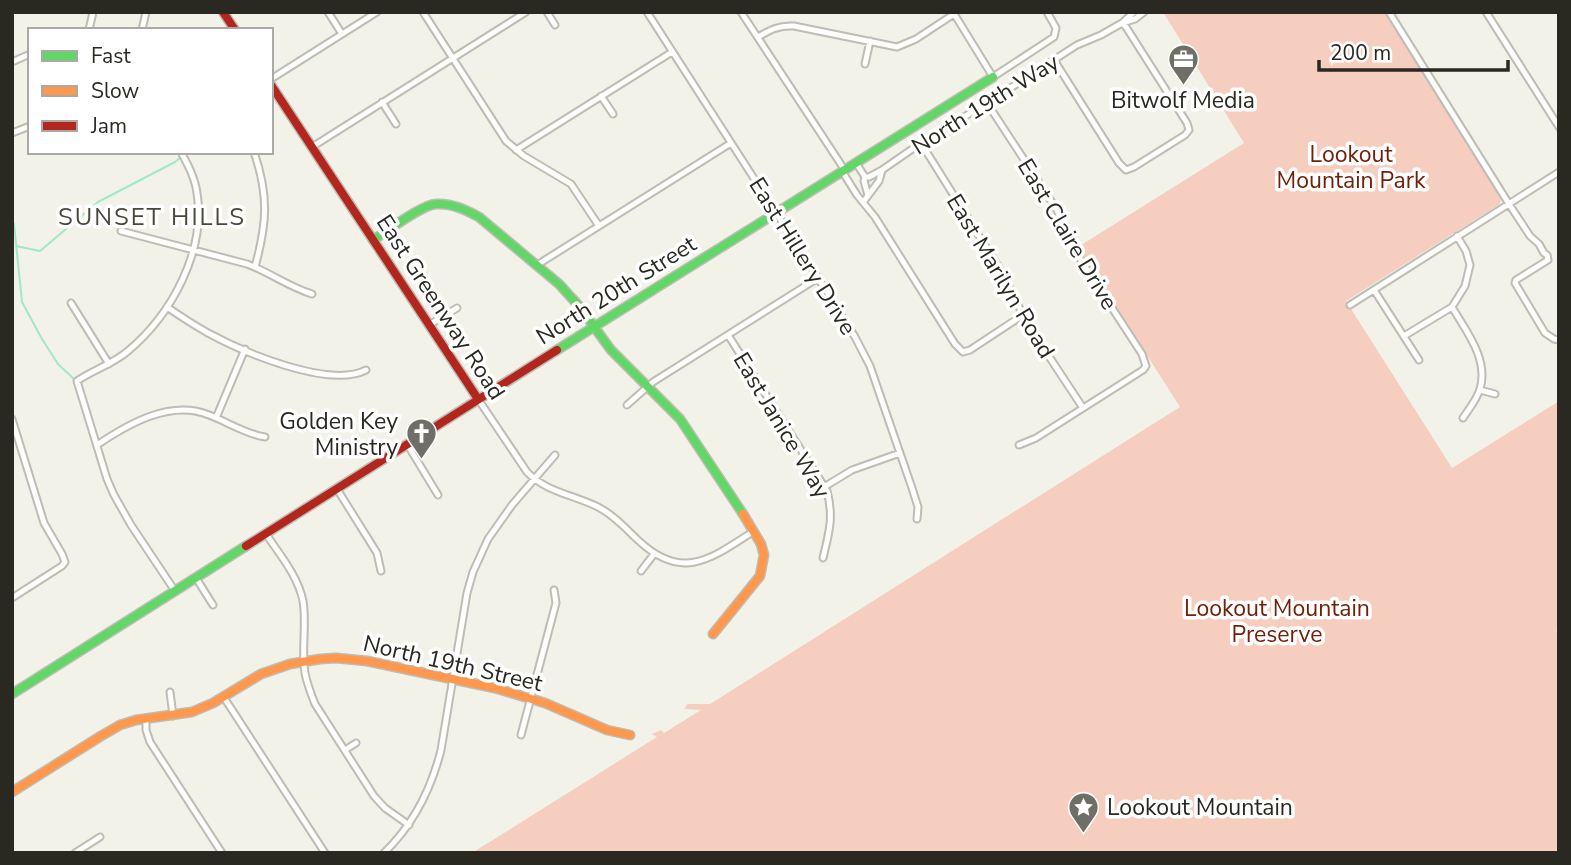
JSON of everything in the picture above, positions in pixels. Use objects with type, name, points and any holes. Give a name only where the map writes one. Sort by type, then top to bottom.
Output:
[{"type":"street","points":[[223,12],[234,28]]},
{"type":"street","points":[[328,12],[342,34]]},
{"type":"street","points":[[273,78],[377,12]]},
{"type":"street","points":[[423,12],[506,141],[572,184],[599,226]]},
{"type":"street","points":[[312,147],[526,12]]},
{"type":"street","points":[[547,12],[555,25]]},
{"type":"street","name":"East Hillery Drive","points":[[647,12],[868,360],[918,507],[917,519]]},
{"type":"street","points":[[741,12],[854,189],[866,198],[955,344],[963,352],[970,350],[1023,315]]},
{"type":"street","name":"North 20th Street","points":[[12,694],[1048,42],[1056,33],[1056,28],[1047,12]]},
{"type":"street","name":"North 19th Way","points":[[866,198],[879,181],[882,170],[1077,45],[1101,36],[1122,23],[1134,12]]},
{"type":"street","name":"North 19th Way","points":[[1122,23],[1135,19],[1144,12]]},
{"type":"street","points":[[1389,12],[1509,204],[1530,236],[1547,255],[1548,260],[1515,283],[1545,333],[1554,340],[1559,340]]},
{"type":"street","points":[[1486,12],[1559,127]]},
{"type":"street","points":[[758,37],[786,25],[897,47],[916,39],[953,13],[993,77]]},
{"type":"street","points":[[1054,60],[1119,163],[1126,170],[1134,167],[1189,130],[1180,111],[1122,23]]},
{"type":"street","points":[[864,64],[870,41]]},
{"type":"street","points":[[516,150],[672,52]]},
{"type":"street","points":[[12,62],[28,55]]},
{"type":"street","name":"East Greenway Road","points":[[273,88],[527,472],[543,485],[610,514],[654,554]]},
{"type":"street","points":[[601,96],[613,114]]},
{"type":"street","points":[[382,102],[397,124]]},
{"type":"street","name":"East Claire Drive","points":[[987,103],[1058,210],[1073,248],[1142,354],[1146,366],[1083,408]]},
{"type":"street","points":[[12,133],[28,126]]},
{"type":"street","points":[[537,265],[731,143]]},
{"type":"street","name":"East Marilyn Road","points":[[921,143],[1001,271],[1023,315],[1083,408]]},
{"type":"street","points":[[175,592],[118,503],[107,479],[77,382],[128,351],[158,320],[177,293],[193,249],[198,215],[197,190],[182,154]]},
{"type":"street","points":[[255,154],[265,202],[264,228],[255,267]]},
{"type":"street","points":[[855,162],[865,177],[866,198]]},
{"type":"street","points":[[865,177],[882,170]]},
{"type":"street","points":[[1350,305],[1559,172]]},
{"type":"street","points":[[854,189],[865,185]]},
{"type":"street","points":[[373,240],[435,204],[465,209],[479,217],[559,285],[579,306],[611,350],[671,410],[686,428],[754,531],[764,555],[760,576],[713,634]]},
{"type":"street","points":[[121,231],[255,267],[312,295]]},
{"type":"street","points":[[1404,336],[1452,307],[1465,286],[1470,265],[1457,236]]},
{"type":"street","points":[[627,405],[647,386],[818,278]]},
{"type":"street","points":[[1374,290],[1419,360]]},
{"type":"street","points":[[71,303],[109,364]]},
{"type":"street","points":[[167,307],[210,334],[292,368],[335,376],[352,375],[366,370]]},
{"type":"street","points":[[1452,307],[1476,348],[1481,363],[1480,390],[1463,418]]},
{"type":"street","points":[[429,325],[457,308]]},
{"type":"street","name":"East Janice Way","points":[[728,335],[824,487],[832,522],[824,558]]},
{"type":"street","points":[[216,418],[245,349]]},
{"type":"street","points":[[1480,390],[1495,394]]},
{"type":"street","points":[[169,402],[171,412]]},
{"type":"street","points":[[1018,445],[1036,438],[1083,408]]},
{"type":"street","points":[[97,445],[133,424],[159,414],[194,410],[250,434],[265,437]]},
{"type":"street","points":[[12,419],[44,523],[65,562],[12,598]]},
{"type":"street","points":[[407,444],[438,495]]},
{"type":"street","points":[[824,487],[852,470],[900,453]]},
{"type":"street","points":[[384,853],[409,825],[429,789],[436,769],[472,572],[488,538],[555,455]]},
{"type":"street","points":[[337,489],[377,553],[381,571]]},
{"type":"street","points":[[641,571],[654,554],[679,563],[699,562],[754,531]]},
{"type":"street","points":[[266,534],[295,579],[302,598],[304,671],[315,704],[374,796],[385,808],[409,825]]},
{"type":"street","points":[[196,578],[213,605]]},
{"type":"street","points":[[521,736],[556,603],[554,590]]},
{"type":"street","name":"North 19th Street","points":[[12,792],[111,729],[130,722],[201,710],[262,673],[304,660],[352,659],[453,678],[532,698],[616,734],[630,735]]},
{"type":"street","points":[[170,692],[173,716]]},
{"type":"street","points":[[223,696],[325,853]]},
{"type":"street","points":[[146,719],[150,741],[222,853]]},
{"type":"street","points":[[345,750],[356,743]]},
{"type":"street","points":[[75,853],[100,837]]},
{"type":"green space","name":"Lookout Mountain Preserve","points":[[1163,12],[1384,12],[1501,198],[1500,204],[1346,301],[1452,468],[1559,401],[1559,628],[1556,630],[1559,635],[1559,853],[472,853],[657,737],[652,734],[661,730],[664,733],[701,710],[684,709],[688,704],[710,704],[1180,407],[1078,247],[1244,143]]},
{"type":"waterway","points":[[273,82],[383,12]]},
{"type":"waterway","points":[[16,246],[40,251],[98,202],[181,157]]},
{"type":"waterway","points":[[12,219],[22,302],[58,364],[76,381]]},
{"type":"traffic: fast","points":[[557,350],[993,77]]},
{"type":"traffic: fast","points":[[373,240],[430,205],[453,206],[479,217],[559,284],[611,350],[680,419],[743,514]]},
{"type":"traffic: fast","points":[[12,694],[246,546]]},
{"type":"traffic: slow","points":[[713,634],[760,576],[764,555],[761,544],[743,514]]},
{"type":"traffic: slow","points":[[12,792],[120,725],[192,712],[213,703],[261,674],[290,664],[320,659],[367,661],[495,688],[545,703],[607,730],[630,735]]},
{"type":"traffic: jam","points":[[223,12],[234,28]]},
{"type":"traffic: jam","points":[[273,88],[478,399]]},
{"type":"traffic: jam","points":[[246,546],[557,350]]},
{"type":"place","name":"Bitwolf Media","points":[[1183,86]]},
{"type":"place","name":"Golden Key Ministry","points":[[421,461]]},
{"type":"place","name":"Lookout Mountain","points":[[1084,834]]},
{"type":"district","name":"SUNSET HILLS","points":[[152,217]]},
{"type":"park label","name":"Lookout Mountain Park","points":[[1351,167]]}]
